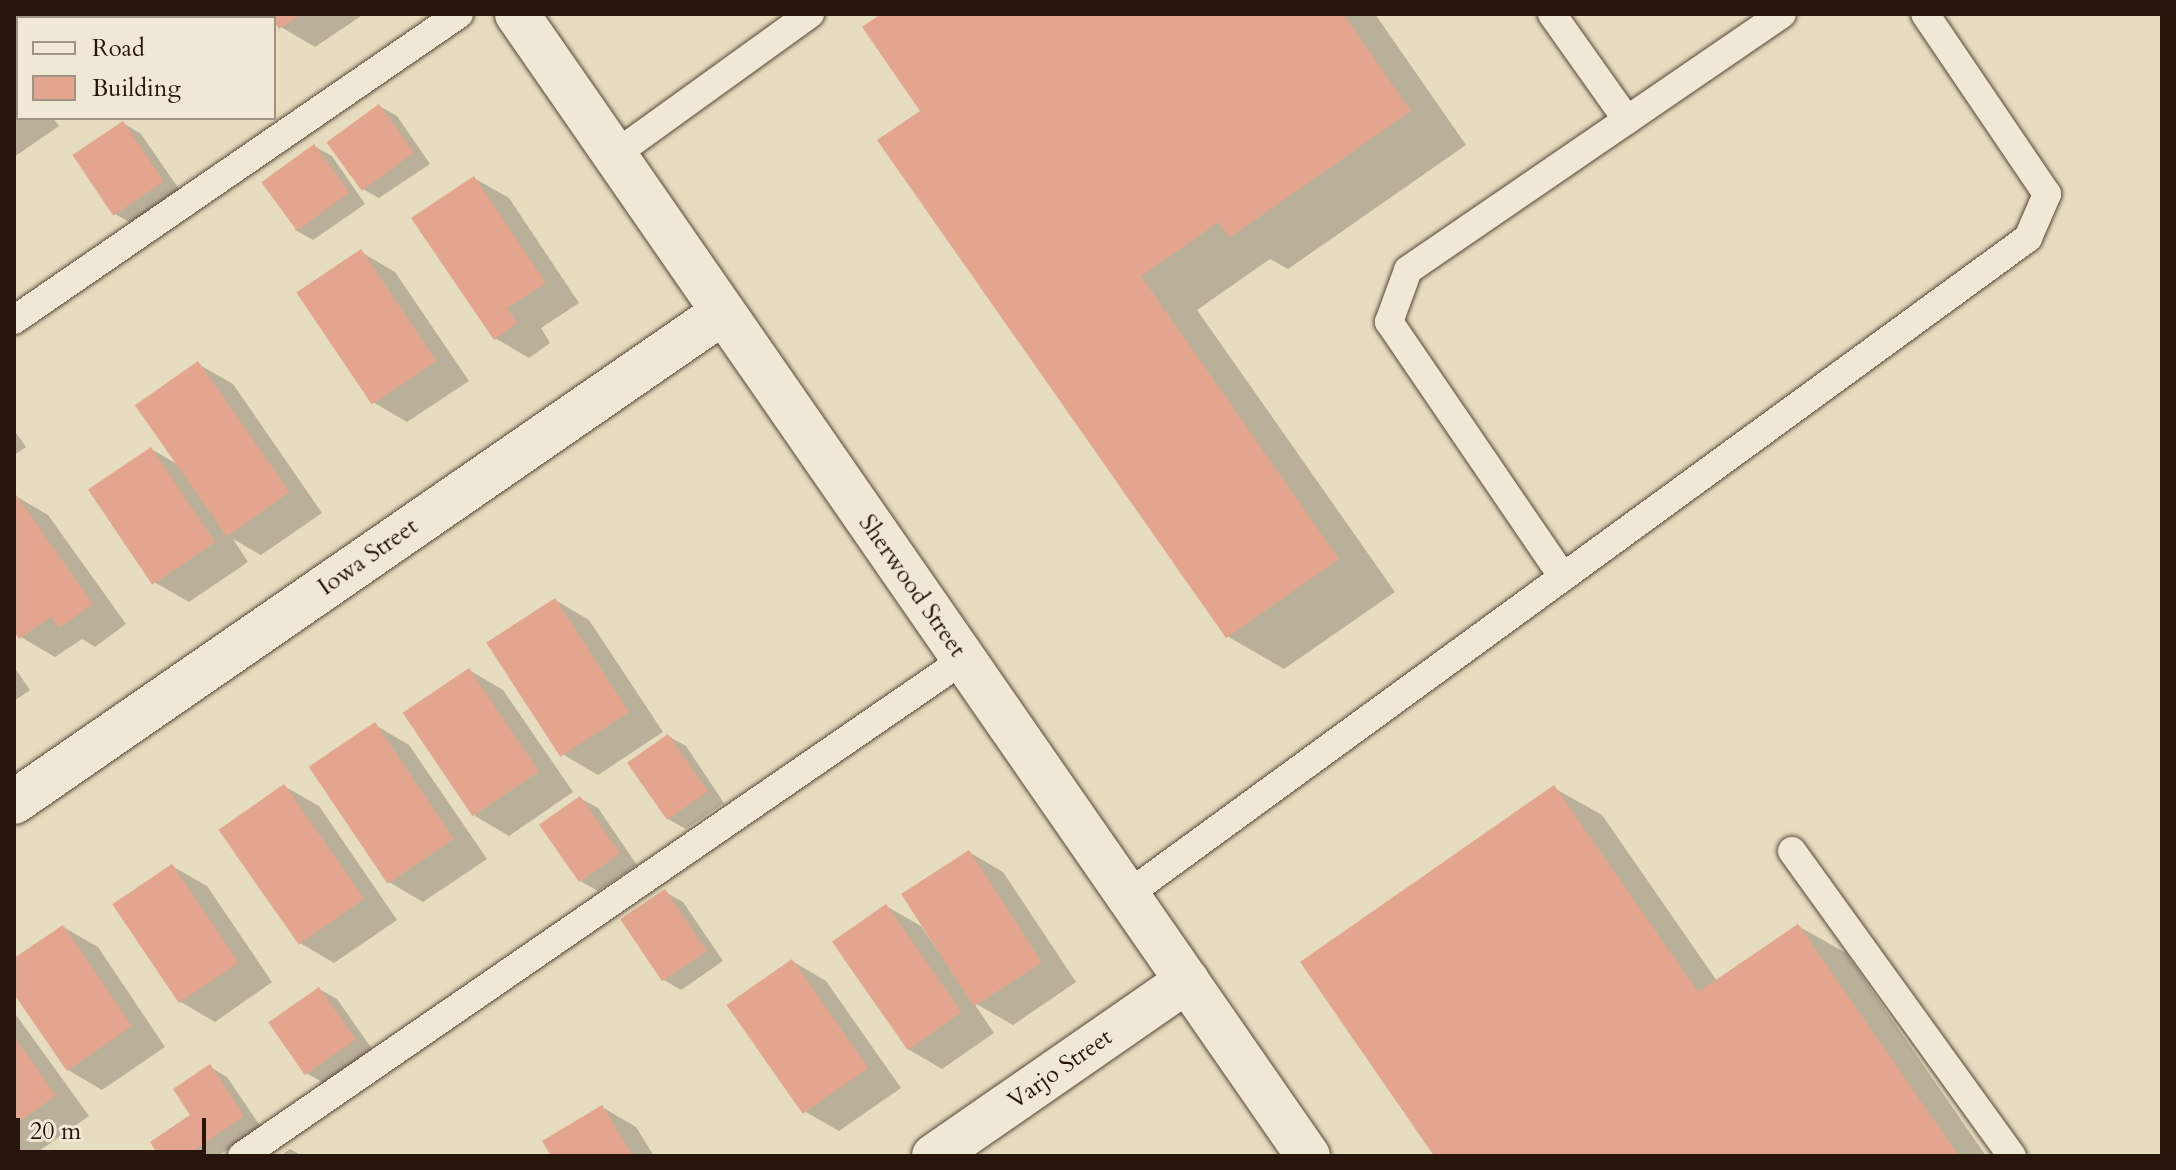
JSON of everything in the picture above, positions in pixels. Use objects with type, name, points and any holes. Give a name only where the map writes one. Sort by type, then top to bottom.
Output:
[{"type":"street","name":"Sherwood Street","points":[[517,14],[1308,1156]]},
{"type":"street","name":"Iowa Street","points":[[14,802],[722,313]]},
{"type":"street","name":"Varjo Street","points":[[934,1156],[1187,981]]},
{"type":"lane","points":[[14,320],[459,14]]},
{"type":"lane","points":[[613,156],[810,14]]},
{"type":"lane","points":[[1552,14],[1627,120]]},
{"type":"lane","points":[[1563,577],[1389,322],[1408,270],[1782,14]]},
{"type":"lane","points":[[1127,895],[2028,238],[2047,194],[1925,14]]},
{"type":"lane","points":[[242,1156],[963,660]]},
{"type":"lane","points":[[1792,851],[2012,1156]]},
{"type":"building","points":[[14,14],[102,16],[16,16],[16,35]]},
{"type":"building","points":[[269,14],[301,14],[279,29],[276,16]]},
{"type":"building","points":[[881,14],[1343,14],[1411,111],[1229,238],[1219,222],[1141,276],[1339,559],[1226,638],[877,140],[920,111],[862,27]]},
{"type":"building","points":[[379,104],[414,153],[362,191],[326,142]]},
{"type":"building","points":[[123,121],[164,182],[113,216],[72,155]]},
{"type":"building","points":[[314,144],[349,193],[297,231],[261,182]]},
{"type":"building","points":[[474,176],[546,283],[507,308],[517,323],[494,340],[411,218]]},
{"type":"building","points":[[361,249],[436,361],[372,405],[296,293]]},
{"type":"building","points":[[198,361],[290,492],[227,536],[135,405]]},
{"type":"building","points":[[151,447],[215,542],[152,585],[88,489]]},
{"type":"building","points":[[14,492],[93,604],[59,628],[51,617],[19,639],[14,631]]},
{"type":"building","points":[[555,598],[629,712],[560,757],[486,643]]},
{"type":"building","points":[[469,668],[539,772],[473,816],[403,713]]},
{"type":"building","points":[[375,722],[454,839],[388,884],[309,767]]},
{"type":"building","points":[[668,734],[708,791],[667,820],[627,763]]},
{"type":"building","points":[[284,784],[364,899],[299,945],[218,830]]},
{"type":"building","points":[[1554,785],[1698,992],[1798,924],[1959,1156],[1434,1156],[1300,962]]},
{"type":"building","points":[[580,796],[620,853],[579,882],[539,825]]},
{"type":"building","points":[[969,850],[1042,962],[974,1006],[901,894]]},
{"type":"building","points":[[172,864],[239,963],[179,1003],[112,904]]},
{"type":"building","points":[[665,889],[707,951],[662,981],[620,919]]},
{"type":"building","points":[[886,904],[962,1012],[908,1050],[832,942]]},
{"type":"building","points":[[63,925],[132,1026],[67,1071],[14,994],[14,958]]},
{"type":"building","points":[[792,959],[868,1068],[803,1114],[726,1005]]},
{"type":"building","points":[[319,987],[356,1039],[305,1075],[268,1023]]},
{"type":"building","points":[[14,1036],[56,1096],[14,1125]]},
{"type":"building","points":[[210,1064],[244,1116],[186,1156],[159,1156],[150,1142],[190,1115],[173,1089]]},
{"type":"building","points":[[602,1105],[633,1156],[551,1156],[542,1141]]}]
